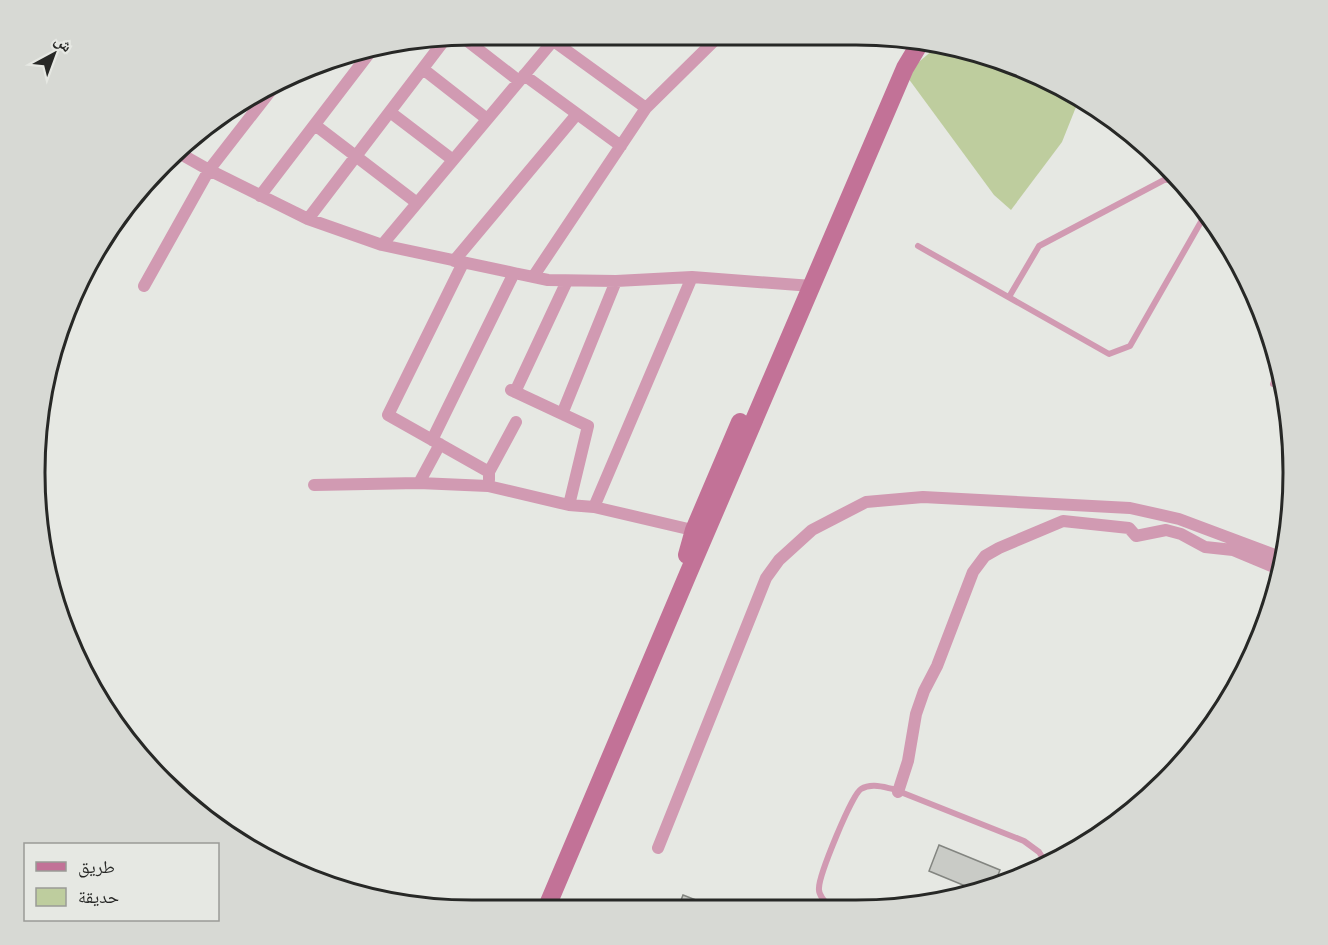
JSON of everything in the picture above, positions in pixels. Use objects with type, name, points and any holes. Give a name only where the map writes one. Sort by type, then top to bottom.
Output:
[{"type":"street","points":[[474,45],[578,114],[621,146]]},
{"type":"street","points":[[382,245],[546,45]]},
{"type":"street","points":[[563,45],[646,108]]},
{"type":"street","points":[[533,277],[646,108],[710,45]]},
{"type":"street","points":[[308,219],[440,47]]},
{"type":"street","points":[[806,285],[893,64],[905,48]]},
{"type":"street","points":[[550,900],[669,615],[701,532],[806,285],[904,68],[916,50]]},
{"type":"street","points":[[260,196],[366,59]]},
{"type":"street","points":[[423,69],[487,119]]},
{"type":"street","points":[[144,286],[209,170],[264,99]]},
{"type":"street","points":[[390,111],[453,160]]},
{"type":"street","points":[[489,472],[388,415],[458,262],[578,114]]},
{"type":"street","points":[[315,125],[417,203]]},
{"type":"street","points":[[185,156],[308,219],[382,245],[458,262],[548,280],[616,281],[692,278],[806,285]]},
{"type":"street","points":[[419,483],[514,273]]},
{"type":"street","points":[[594,507],[692,278]]},
{"type":"street","points":[[567,281],[513,391],[588,426],[569,504]]},
{"type":"street","points":[[562,414],[616,281]]},
{"type":"street","points":[[488,486],[489,472],[516,422]]},
{"type":"street","points":[[314,485],[419,483],[488,486],[569,504],[594,507],[701,532]]},
{"type":"street","points":[[658,848],[766,578],[779,560],[812,530],[866,502],[923,498],[1130,508],[1179,519],[1275,555]]},
{"type":"street","points":[[898,792],[908,761],[916,714],[924,691],[937,666],[973,572],[985,556],[1063,521],[1129,528],[1136,536],[1166,530],[1182,534],[1205,547],[1233,550],[1272,566]]},
{"type":"lane","points":[[1009,297],[1039,246],[1167,180]]},
{"type":"lane","points":[[918,246],[1110,354],[1130,346],[1201,221]]},
{"type":"lane","points":[[823,900],[818,889],[821,875],[850,802],[860,789],[872,785],[898,792],[1024,841],[1042,857]]},
{"type":"green space","points":[[931,52],[939,53],[1019,78],[1076,106],[1062,142],[1011,210],[994,195],[908,78],[913,67]]},
{"type":"building","points":[[939,845],[1000,870],[998,875],[964,885],[929,871]]},
{"type":"building","points":[[683,895],[696,900],[681,900]]}]
